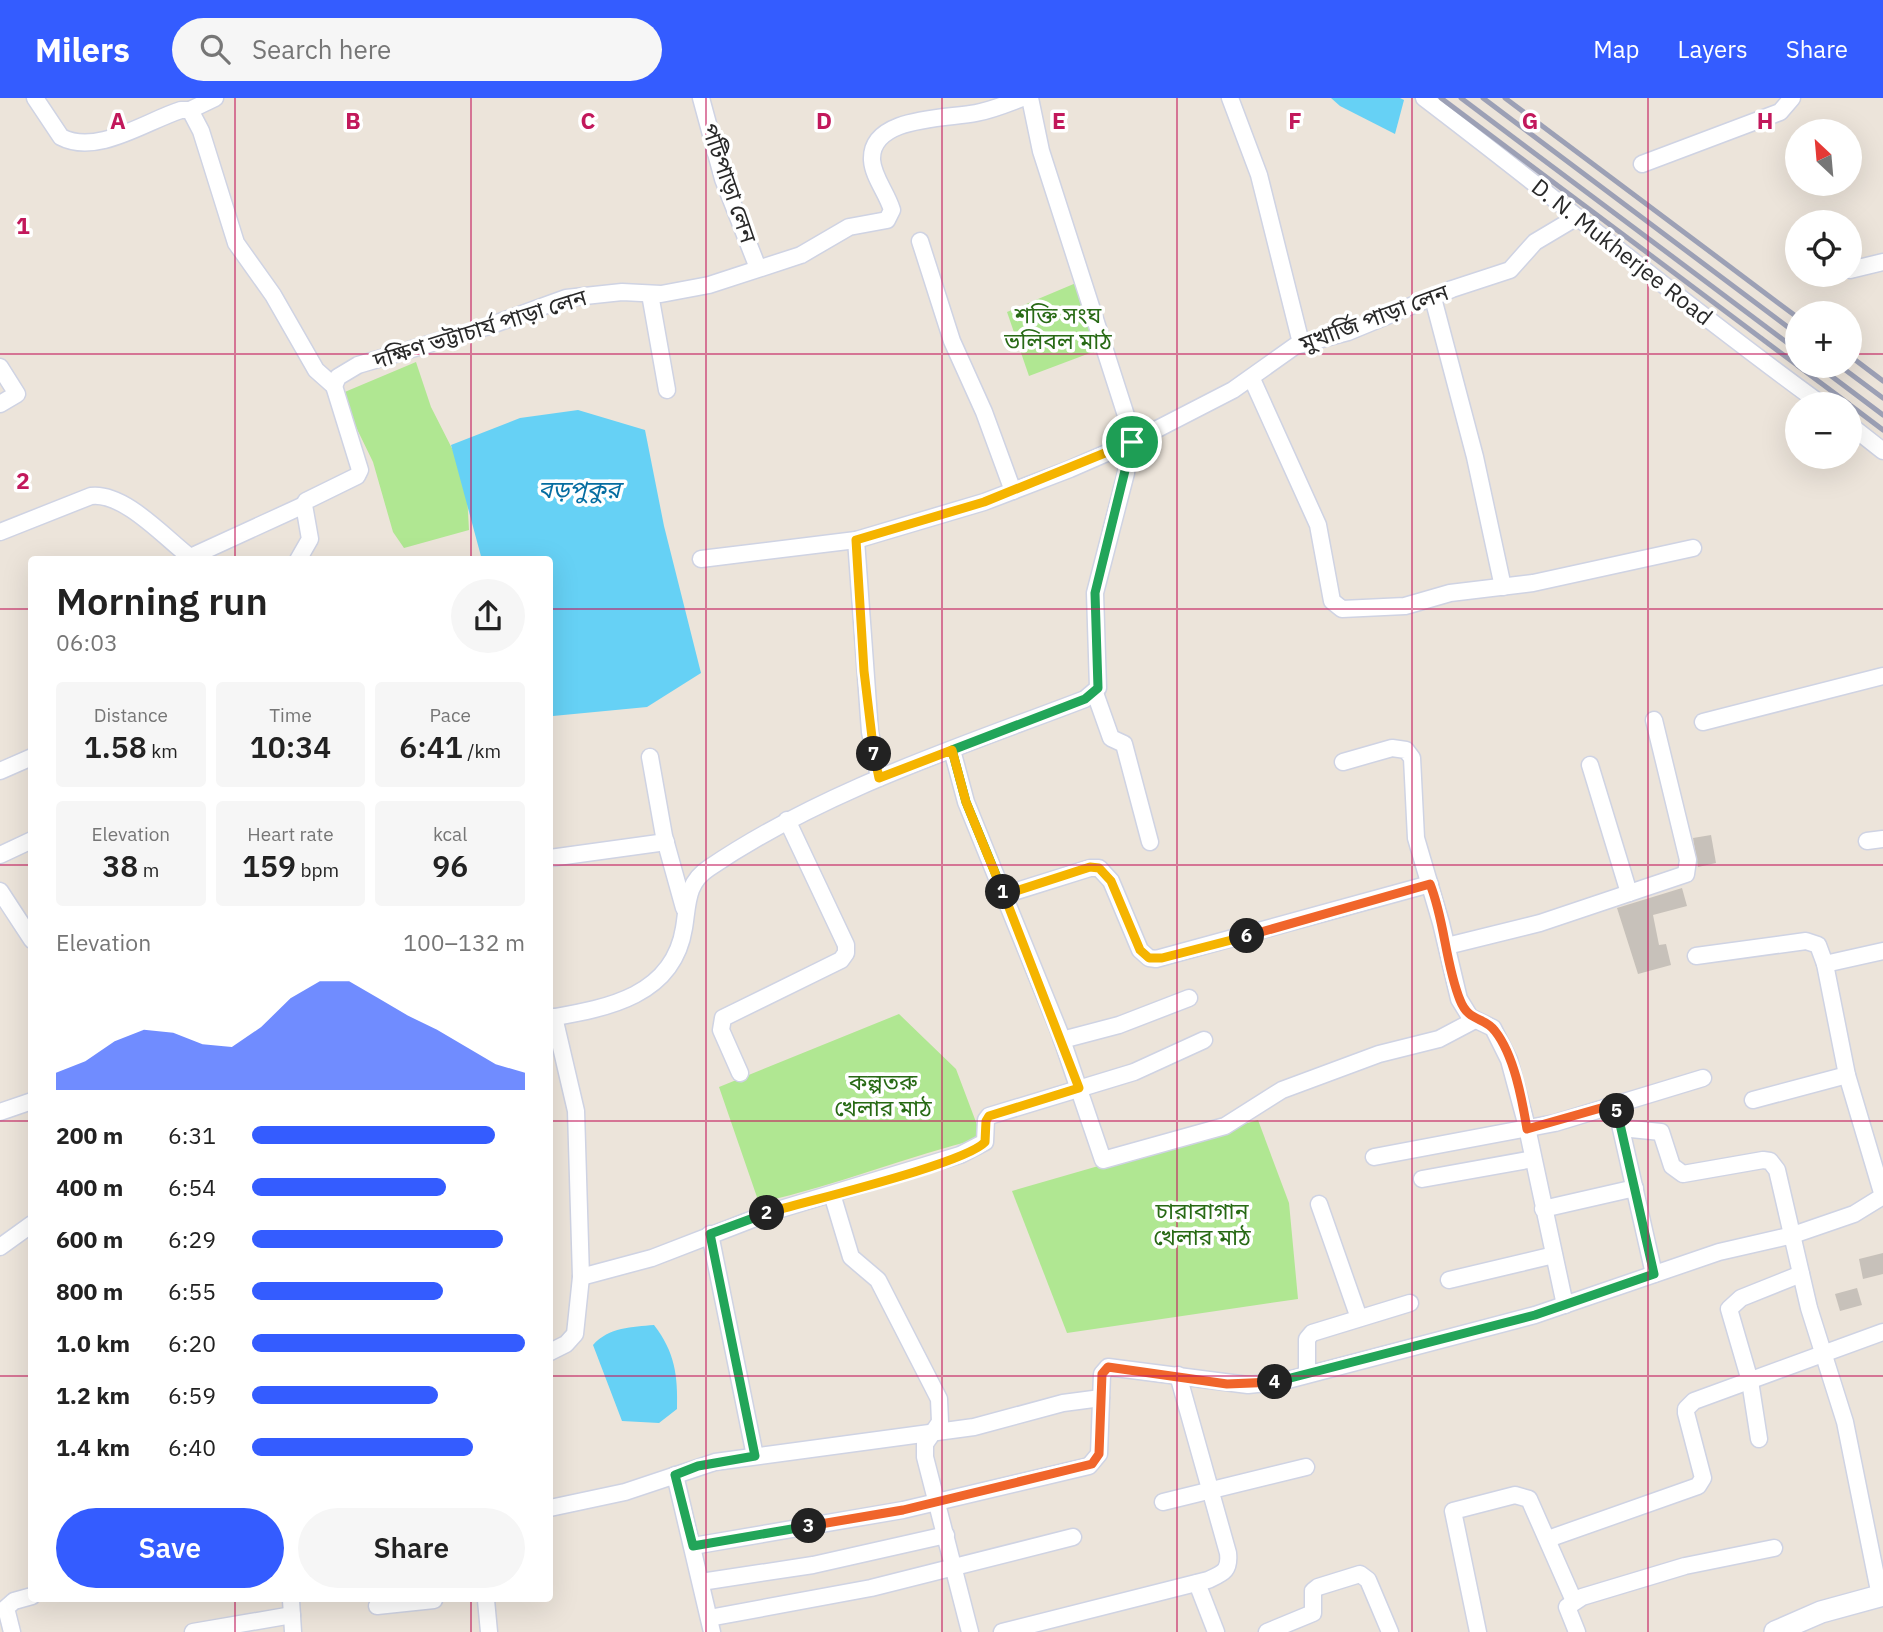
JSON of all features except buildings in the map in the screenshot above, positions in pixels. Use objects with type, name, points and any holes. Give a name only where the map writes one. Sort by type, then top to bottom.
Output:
[{"type":"street","points":[[35,98],[52,129],[70,142],[82,143],[124,132],[181,110],[190,110],[215,98]]},
{"type":"street","name":"পটিপাড়া লেন","points":[[701,98],[723,179],[758,268]]},
{"type":"street","name":"দক্ষিণ ভট্টাচার্য পাড়া লেন","points":[[334,386],[338,377],[358,365],[486,327],[566,299],[622,292],[676,293],[801,255],[849,228],[881,221],[891,215],[890,204],[872,160],[877,142],[891,129],[902,124],[975,113],[1022,98]]},
{"type":"street","points":[[1030,98],[1041,152],[1123,400],[1132,442],[1095,593],[1100,672],[1095,693],[1111,737],[1124,744],[1150,842]]},
{"type":"street","points":[[1230,98],[1259,175],[1301,343]]},
{"type":"street","name":"D. N. Mukherjee Road","points":[[1424,98],[1805,392]]},
{"type":"street","points":[[1642,164],[1780,111],[1791,98]]},
{"type":"street","points":[[190,110],[201,131],[236,243],[274,296],[316,370],[334,386],[359,474],[310,498],[304,505],[194,556]]},
{"type":"street","name":"মুখার্জি পাড়া লেন","points":[[701,559],[856,540],[1013,491],[1132,442],[1252,379],[1284,352],[1301,343],[1348,332],[1510,270],[1535,242],[1577,217]]},
{"type":"street","points":[[920,241],[937,286],[952,341],[984,412],[1013,491]]},
{"type":"street","points":[[1862,267],[1883,262]]},
{"type":"street","points":[[650,294],[667,390]]},
{"type":"street","points":[[1433,298],[1475,457],[1503,587]]},
{"type":"street","points":[[0,367],[17,392],[15,396],[0,404]]},
{"type":"street","points":[[1252,379],[1312,509],[1335,606],[1353,609],[1405,606],[1450,593],[1532,583],[1693,548]]},
{"type":"street","points":[[1862,434],[1883,451]]},
{"type":"street","points":[[0,533],[91,496],[105,495],[122,502],[184,556]]},
{"type":"street","points":[[301,556],[310,539],[304,505]]},
{"type":"street","points":[[856,540],[867,708],[879,778]]},
{"type":"street","points":[[1703,722],[1883,676]]},
{"type":"street","points":[[553,1017],[615,1005],[653,983],[678,950],[688,891],[699,876],[787,820],[879,778],[1095,693]]},
{"type":"street","points":[[1447,946],[1540,923],[1680,878],[1689,869],[1654,720]]},
{"type":"street","points":[[1343,762],[1392,748],[1410,753],[1413,762],[1416,838],[1459,999],[1475,1020],[1493,1027],[1512,1070],[1565,1306]]},
{"type":"street","points":[[952,750],[966,802],[1062,1040],[1099,1155],[1106,1160],[1225,1126],[1282,1090],[1378,1054],[1439,1039],[1475,1020]]},
{"type":"street","points":[[650,757],[666,842],[686,914]]},
{"type":"street","points":[[2,765],[28,758]]},
{"type":"street","points":[[1590,765],[1629,893]]},
{"type":"street","points":[[740,1073],[721,1030],[723,1018],[841,960],[846,953],[846,945],[787,820]]},
{"type":"street","points":[[0,855],[28,842]]},
{"type":"street","points":[[553,858],[666,842]]},
{"type":"street","points":[[1004,895],[1090,867],[1099,868],[1111,881],[1140,950],[1149,958],[1156,959],[1430,884]]},
{"type":"street","points":[[2,900],[28,935]]},
{"type":"street","points":[[693,1546],[936,1501],[1092,1464],[1099,1454],[1102,1374],[1108,1367],[1248,1385],[1307,1374],[1565,1306],[1719,1252],[1793,1235],[1854,1214],[1883,1196],[1847,1075],[1825,964],[1818,945],[1805,941],[1696,956]]},
{"type":"street","points":[[1825,964],[1883,951]]},
{"type":"street","points":[[1062,1040],[1119,1025],[1189,998]]},
{"type":"street","points":[[553,1021],[576,1111],[581,1277],[575,1334],[566,1344],[553,1350]]},
{"type":"street","points":[[581,1277],[652,1258],[710,1234],[978,1148],[985,1142],[986,1121],[989,1116],[1156,1064],[1204,1040]]},
{"type":"street","points":[[1753,1100],[1847,1075]]},
{"type":"street","points":[[1374,1157],[1527,1129],[1703,1078]]},
{"type":"street","points":[[0,1112],[28,1102]]},
{"type":"street","points":[[1615,1104],[1654,1274]]},
{"type":"street","points":[[1621,1128],[1661,1132],[1672,1166],[1683,1174],[1770,1161],[1777,1170],[1801,1274],[1845,1422],[1882,1595],[1821,1612],[1775,1632]]},
{"type":"street","points":[[1422,1179],[1533,1159]]},
{"type":"street","points":[[1543,1209],[1635,1188]]},
{"type":"street","points":[[832,1194],[851,1256],[878,1280],[939,1399],[941,1417],[924,1452],[970,1632]]},
{"type":"street","points":[[1319,1204],[1359,1318]]},
{"type":"street","points":[[0,1247],[28,1227]]},
{"type":"street","points":[[710,1234],[755,1456]]},
{"type":"street","points":[[1449,1280],[1554,1255]]},
{"type":"street","points":[[1759,1439],[1750,1381],[1729,1315],[1730,1305],[1801,1274]]},
{"type":"street","points":[[1307,1374],[1309,1335],[1410,1303]]},
{"type":"street","points":[[1548,1539],[1698,1486],[1703,1478],[1686,1409],[1694,1401],[1824,1356],[1883,1332]]},
{"type":"street","points":[[1002,1632],[1197,1583],[1226,1572],[1229,1567],[1211,1490],[1178,1375]]},
{"type":"street","points":[[553,1507],[625,1492],[698,1466],[932,1433],[1101,1398]]},
{"type":"street","points":[[1163,1502],[1306,1467]]},
{"type":"street","points":[[675,1475],[710,1625],[955,1570],[1073,1537]]},
{"type":"street","points":[[1478,1632],[1453,1511],[1515,1495],[1523,1496],[1534,1504],[1574,1601]]},
{"type":"street","points":[[701,1582],[813,1566],[946,1535]]},
{"type":"street","points":[[1577,1632],[1567,1611],[1569,1603],[1685,1566],[1774,1548]]},
{"type":"street","points":[[1267,1632],[1313,1613],[1313,1591],[1318,1587],[1360,1573],[1368,1580],[1390,1632]]},
{"type":"street","points":[[1197,1583],[1216,1632]]},
{"type":"street","points":[[12,1632],[6,1608],[14,1601],[28,1597]]},
{"type":"street","points":[[377,1606],[414,1602]]},
{"type":"street","points":[[486,1602],[489,1632]]},
{"type":"street","points":[[193,1632],[292,1607],[293,1632]]},
{"type":"green space","name":"শক্তি সংঘ ভলিবল মাঠ","points":[[1076,283],[1106,347],[1029,376],[1007,312]]},
{"type":"green space","points":[[416,362],[431,407],[466,476],[469,530],[404,548],[393,532],[373,462],[340,394]]},
{"type":"green space","name":"কল্পতরু খেলার মাঠ","points":[[899,1014],[956,1069],[982,1138],[759,1203],[719,1087]]},
{"type":"green space","name":"চারাবাগান খেলার মাঠ","points":[[1258,1120],[1289,1203],[1298,1299],[1067,1333],[1012,1191]]},
{"type":"water","points":[[1331,98],[1404,100],[1395,134],[1340,106]]},
{"type":"water","name":"বড়পুকুর","points":[[578,410],[645,430],[664,526],[701,673],[647,707],[553,716],[553,556],[481,556],[451,445],[520,418]]},
{"type":"water","points":[[654,1325],[667,1345],[674,1365],[677,1409],[659,1423],[622,1421],[593,1345],[614,1331]]},
{"type":"railway","points":[[1441,98],[1785,356]]},
{"type":"railway","points":[[1461,98],[1785,341]]},
{"type":"railway","points":[[1483,98],[1785,325]]},
{"type":"railway","points":[[1505,98],[1785,308]]},
{"type":"railway","points":[[1862,365],[1883,381]]},
{"type":"railway","points":[[1814,378],[1833,392]]},
{"type":"railway","points":[[1834,378],[1883,415]]},
{"type":"railway","points":[[1856,378],[1883,398]]},
{"type":"railway","points":[[1862,414],[1883,430]]},
{"type":"route","points":[[1132,442],[984,502],[856,540],[864,671],[870,732],[879,778],[952,750],[966,802],[971,816],[981,842],[1004,895],[1090,867],[1099,868],[1111,881],[1140,950],[1149,958],[1162,958],[1274,929],[1430,884],[1459,999],[1470,1017],[1493,1027],[1498,1035],[1509,1060],[1527,1129],[1615,1104],[1654,1274],[1535,1315],[1344,1363],[1284,1381],[1248,1385],[1227,1384],[1108,1367],[1102,1374],[1099,1454],[1089,1466],[969,1492],[903,1510],[693,1546],[675,1475],[698,1466],[755,1456],[710,1234],[771,1212],[925,1167],[978,1148],[985,1142],[986,1121],[989,1116],[1079,1088],[1059,1031],[981,842],[966,802],[952,750],[1085,699],[1098,688],[1100,672],[1095,593],[1132,442]]}]
